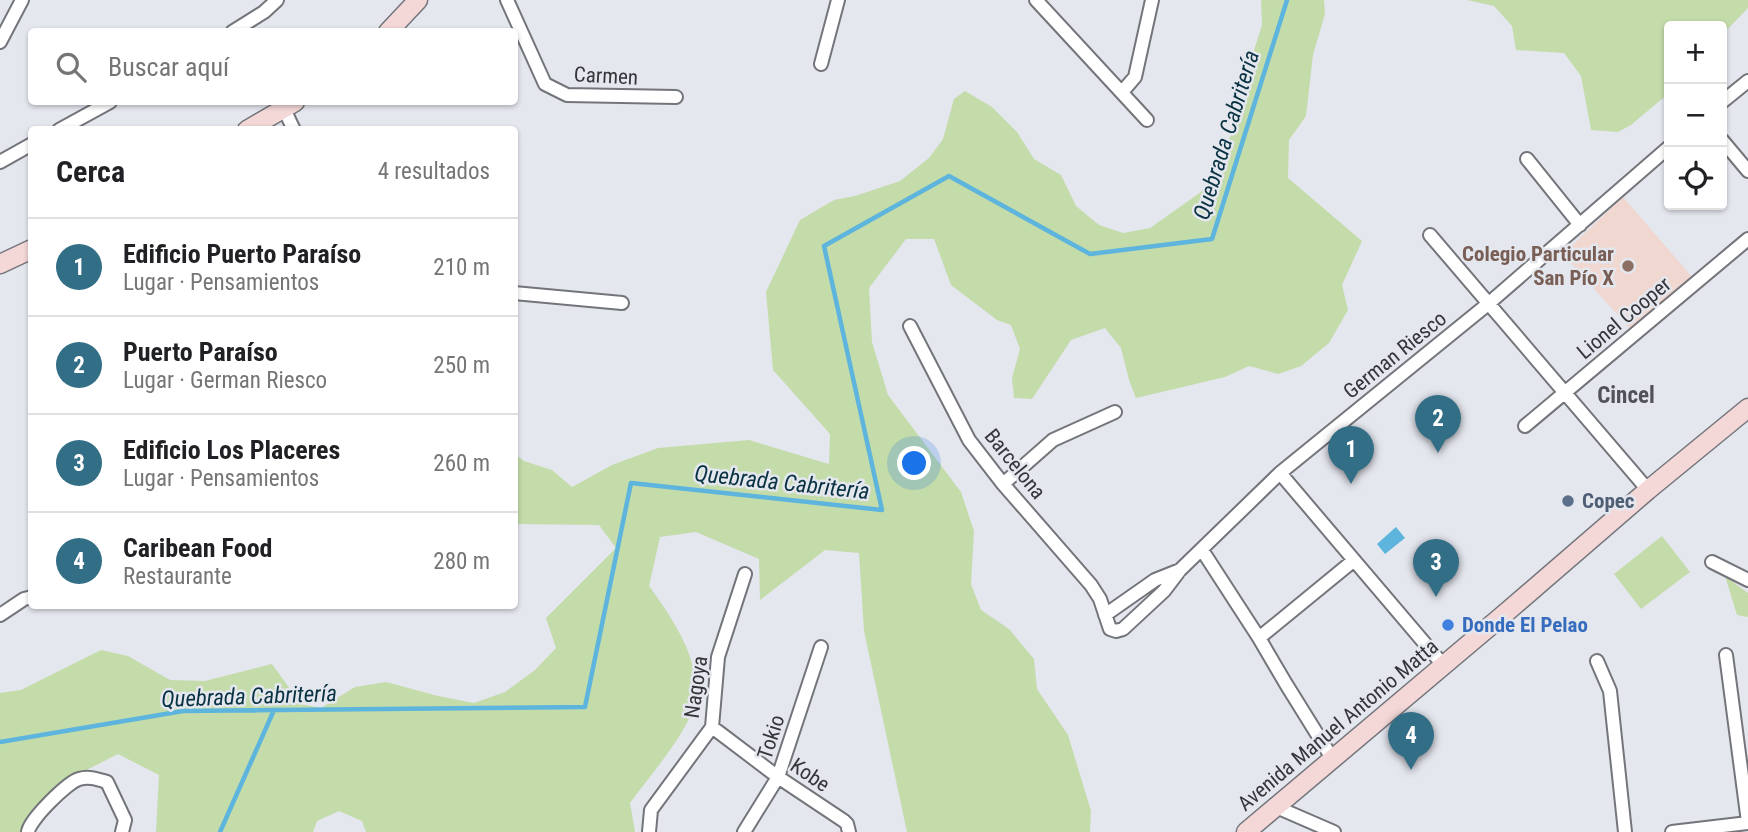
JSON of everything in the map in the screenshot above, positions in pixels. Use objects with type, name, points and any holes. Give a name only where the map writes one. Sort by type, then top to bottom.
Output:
[{"type":"main road","points":[[394,28],[418,0]]},
{"type":"main road","points":[[254,126],[289,105]]},
{"type":"main road","points":[[0,264],[28,251]]},
{"type":"main road","name":"Avenida Manuel Antonio Matta","points":[[1247,832],[1274,806],[1444,666],[1748,408]]},
{"type":"street","points":[[0,42],[22,0]]},
{"type":"street","points":[[238,28],[277,0]]},
{"type":"street","name":"Carmen","points":[[506,0],[545,84],[567,95],[676,97]]},
{"type":"street","points":[[821,64],[838,0]]},
{"type":"street","points":[[1036,0],[1147,120]]},
{"type":"street","points":[[1122,92],[1135,78],[1152,0]]},
{"type":"street","points":[[1727,98],[1748,81]]},
{"type":"street","points":[[66,126],[105,105]]},
{"type":"street","points":[[289,105],[293,126]]},
{"type":"street","points":[[0,162],[28,146]]},
{"type":"street","points":[[1727,146],[1748,171]]},
{"type":"street","name":"German Riesco","points":[[1180,570],[1155,580],[1105,615],[1110,629],[1123,629],[1280,474],[1488,304],[1664,151]]},
{"type":"street","points":[[1527,159],[1580,225]]},
{"type":"street","points":[[1430,235],[1648,491]]},
{"type":"street","name":"Lionel Cooper","points":[[1525,426],[1748,239]]},
{"type":"street","points":[[518,293],[622,303]]},
{"type":"street","name":"Barcelona","points":[[911,326],[969,440],[1003,484],[1091,585],[1100,598],[1105,615]]},
{"type":"street","points":[[1003,484],[1053,440],[1115,412]]},
{"type":"street","points":[[1280,474],[1444,666]]},
{"type":"street","points":[[1202,550],[1332,758]]},
{"type":"street","points":[[1259,638],[1353,561]]},
{"type":"street","points":[[1712,562],[1748,580]]},
{"type":"street","name":"Nagoya","points":[[649,832],[652,810],[712,727],[718,657],[745,574]]},
{"type":"street","points":[[0,615],[28,598]]},
{"type":"street","name":"Tokio","points":[[744,832],[778,777],[821,647]]},
{"type":"street","points":[[1672,832],[1748,822],[1726,655]]},
{"type":"street","points":[[1597,661],[1610,691],[1625,832]]},
{"type":"street","name":"Kobe","points":[[712,727],[778,777],[844,821],[849,832]]},
{"type":"street","points":[[28,832],[28,827],[40,813],[76,780],[90,777],[107,782],[125,820],[122,832]]},
{"type":"street","points":[[1274,806],[1334,832]]},
{"type":"shaded area","name":"Colegio Particular San Pío X","points":[[1623,197],[1693,278],[1632,331],[1563,254]]},
{"type":"green space","points":[[1261,0],[1324,0],[1325,14],[1313,55],[1306,116],[1289,140],[1288,178],[1362,241],[1342,285],[1348,310],[1329,343],[1301,366],[1278,374],[1249,366],[1225,377],[1136,398],[1121,348],[1105,328],[1071,340],[1032,399],[1014,398],[1012,378],[1020,349],[1011,325],[997,320],[951,285],[934,239],[906,239],[869,288],[872,342],[888,395],[961,492],[974,531],[971,584],[981,610],[1009,629],[1034,659],[1037,689],[1068,735],[1091,811],[1090,832],[907,832],[864,631],[859,553],[825,550],[760,600],[759,559],[696,532],[660,537],[649,586],[685,644],[695,676],[696,693],[693,709],[682,732],[630,803],[635,832],[366,832],[362,821],[339,811],[317,821],[313,832],[156,832],[159,775],[118,754],[61,783],[20,832],[0,832],[0,693],[21,690],[101,650],[128,656],[170,680],[205,681],[272,664],[301,704],[321,708],[355,687],[386,682],[474,703],[505,692],[535,670],[556,648],[546,618],[616,548],[599,525],[518,524],[518,456],[552,470],[572,487],[612,465],[658,448],[749,440],[829,464],[830,434],[773,370],[766,292],[800,220],[834,200],[900,181],[929,158],[943,139],[954,99],[965,91],[992,107],[1017,132],[1034,159],[1061,175],[1076,206],[1099,225],[1123,233],[1150,228],[1201,192],[1226,148],[1246,90],[1250,63],[1262,25]]},
{"type":"green space","points":[[1467,0],[1748,0],[1748,8],[1727,30],[1727,21],[1664,21],[1664,97],[1631,125],[1618,132],[1591,130],[1581,76],[1564,53],[1516,50],[1512,26],[1494,6]]},
{"type":"green space","points":[[1662,536],[1690,572],[1641,609],[1614,574]]},
{"type":"green space","points":[[1725,576],[1748,593],[1748,617],[1737,615]]},
{"type":"water","points":[[1396,527],[1405,538],[1385,554],[1377,544]]},
{"type":"waterway","name":"Quebrada Cabritería","points":[[0,742],[183,711],[585,707],[631,483],[882,510],[824,246],[949,176],[1090,254],[1212,239],[1287,0]]},
{"type":"waterway","points":[[220,832],[274,710]]},
{"type":"place","name":"Colegio Particular San Pío X","points":[[1628,266]]},
{"type":"place","name":"Puerto Paraíso","points":[[1438,453]]},
{"type":"place","name":"Edificio Puerto Paraíso","points":[[1351,484]]},
{"type":"place","name":"Copec","points":[[1568,501]]},
{"type":"place","name":"Edificio Los Placeres","points":[[1436,597]]},
{"type":"place","name":"Donde El Pelao","points":[[1448,625]]},
{"type":"place","name":"Caribean Food","points":[[1411,770]]},
{"type":"district","name":"Cincel","points":[[1626,395]]}]
